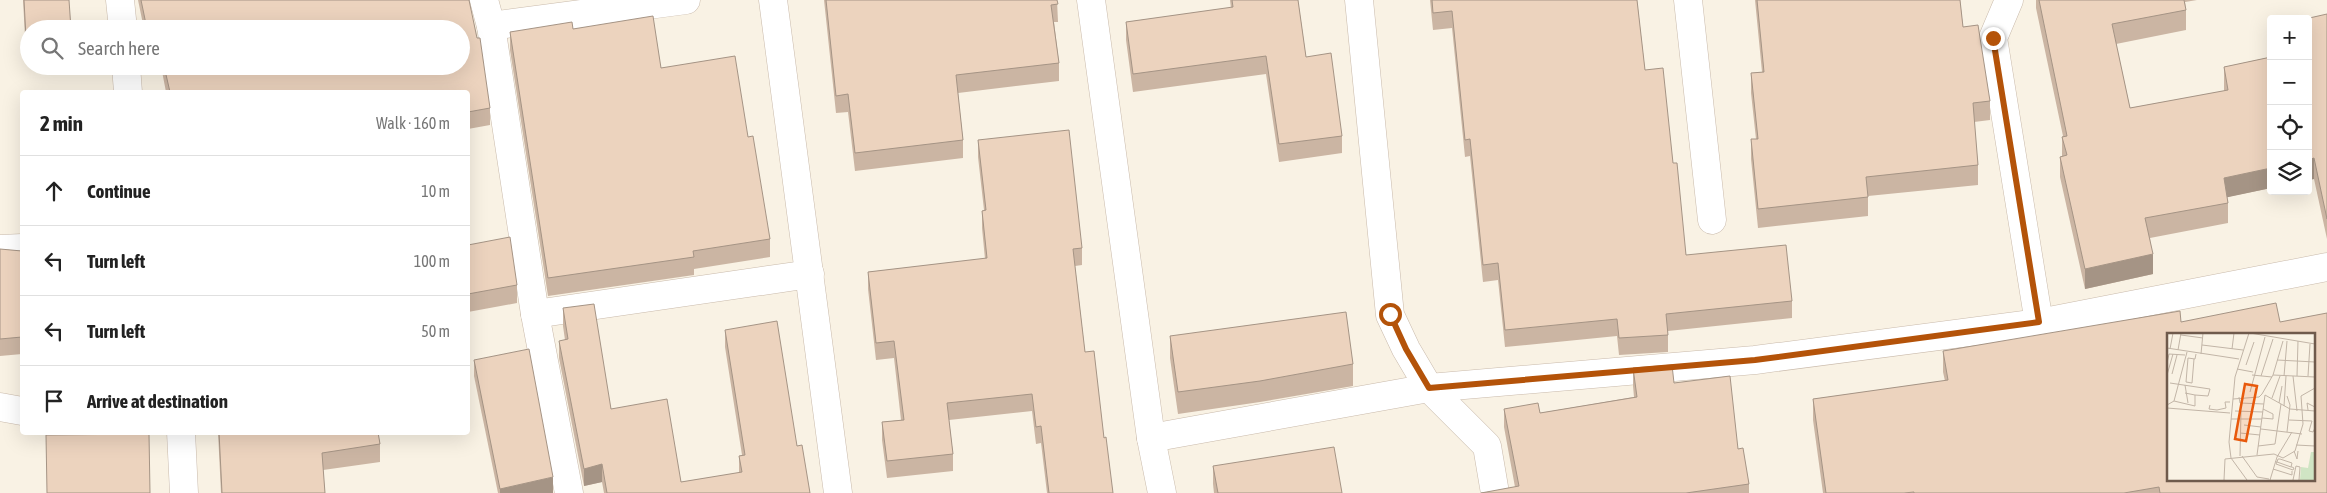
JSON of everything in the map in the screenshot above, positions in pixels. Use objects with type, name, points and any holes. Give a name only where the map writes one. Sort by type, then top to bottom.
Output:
[{"type":"street","points":[[120,0],[122,20]]},
{"type":"street","points":[[484,0],[491,26],[535,314],[569,493]]},
{"type":"street","points":[[491,26],[686,0]]},
{"type":"street","points":[[773,0],[838,493]]},
{"type":"street","points":[[1091,0],[1151,438],[1162,493]]},
{"type":"street","points":[[1359,0],[1390,314],[1406,349],[1429,388],[1487,446],[1495,493]]},
{"type":"street","points":[[1688,0],[1712,220]]},
{"type":"street","points":[[2009,0],[1993,38],[2039,322]]},
{"type":"street","points":[[127,75],[128,90]]},
{"type":"street","points":[[0,249],[20,248]]},
{"type":"street","points":[[1151,438],[1429,388],[1755,360],[2039,322],[2327,267]]},
{"type":"street","points":[[535,314],[810,274]]},
{"type":"street","points":[[0,407],[20,411]]},
{"type":"street","points":[[181,435],[184,493]]},
{"type":"building","points":[[24,0],[69,0],[70,20],[25,20]]},
{"type":"building","points":[[141,0],[469,0],[477,38],[480,38],[490,108],[470,112],[470,90],[170,90],[166,75],[470,75],[470,20],[145,20]]},
{"type":"building","points":[[826,0],[1057,0],[1058,4],[1051,5],[1059,63],[956,75],[963,140],[855,153],[848,94],[836,96]]},
{"type":"building","points":[[1232,0],[1298,0],[1306,57],[1331,53],[1342,136],[1279,144],[1266,56],[1133,74],[1126,22],[1233,7]]},
{"type":"building","points":[[1432,0],[1637,0],[1645,70],[1663,68],[1673,163],[1677,163],[1686,255],[1786,245],[1792,301],[1666,314],[1668,335],[1619,338],[1617,319],[1505,330],[1498,263],[1483,265],[1470,139],[1465,140],[1452,11],[1433,13]]},
{"type":"building","points":[[1757,0],[1960,0],[1963,27],[1978,25],[1990,101],[1973,103],[1978,165],[1866,177],[1868,197],[1758,209],[1751,139],[1758,139],[1751,73],[1764,72]]},
{"type":"building","points":[[2039,0],[2184,0],[2186,10],[2112,24],[2130,108],[2228,90],[2224,67],[2267,58],[2267,169],[2224,178],[2228,203],[2145,218],[2153,254],[2085,269],[2060,157],[2067,155],[2062,137],[2067,136]]},
{"type":"building","points":[[2327,14],[2327,219],[2314,158],[2312,159],[2312,17]]},
{"type":"building","points":[[653,16],[661,68],[735,56],[748,137],[753,136],[770,239],[693,251],[694,257],[548,278],[510,32],[572,22],[573,29]]},
{"type":"building","points":[[1069,130],[1082,248],[1073,249],[1085,352],[1094,351],[1104,438],[1106,437],[1113,493],[1049,493],[1041,426],[1036,427],[1032,394],[947,403],[953,454],[887,461],[882,422],[904,420],[894,341],[876,343],[868,272],[987,258],[982,211],[986,210],[978,140]]},
{"type":"building","points":[[510,237],[517,285],[470,294],[470,245]]},
{"type":"building","points":[[0,249],[20,251],[20,337],[0,339]]},
{"type":"building","points":[[2276,303],[2280,322],[2327,313],[2327,493],[2160,493],[2159,487],[2124,493],[1826,493],[1813,399],[1948,380],[1943,351],[2180,311],[2181,322]]},
{"type":"building","points":[[594,304],[611,409],[667,399],[681,482],[742,472],[739,456],[745,455],[725,330],[777,321],[797,446],[802,445],[810,493],[607,493],[602,464],[584,469],[559,341],[568,339],[563,308]]},
{"type":"building","points":[[1346,312],[1353,364],[1260,381],[1178,392],[1170,336]]},
{"type":"building","points":[[529,349],[553,477],[500,489],[474,360]]},
{"type":"building","points":[[1672,365],[1674,383],[1730,376],[1738,449],[1743,448],[1749,484],[1686,493],[1481,493],[1519,486],[1504,409],[1538,403],[1540,413],[1637,397],[1633,368]]},
{"type":"building","points":[[46,435],[149,435],[150,493],[47,493]]},
{"type":"building","points":[[219,435],[378,435],[380,444],[322,453],[325,493],[222,493]]},
{"type":"building","points":[[1334,447],[1342,493],[1218,493],[1213,466]]},
{"type":"route","points":[[1390,314],[1406,349],[1429,388],[1755,360],[2039,322],[1993,38]]}]
